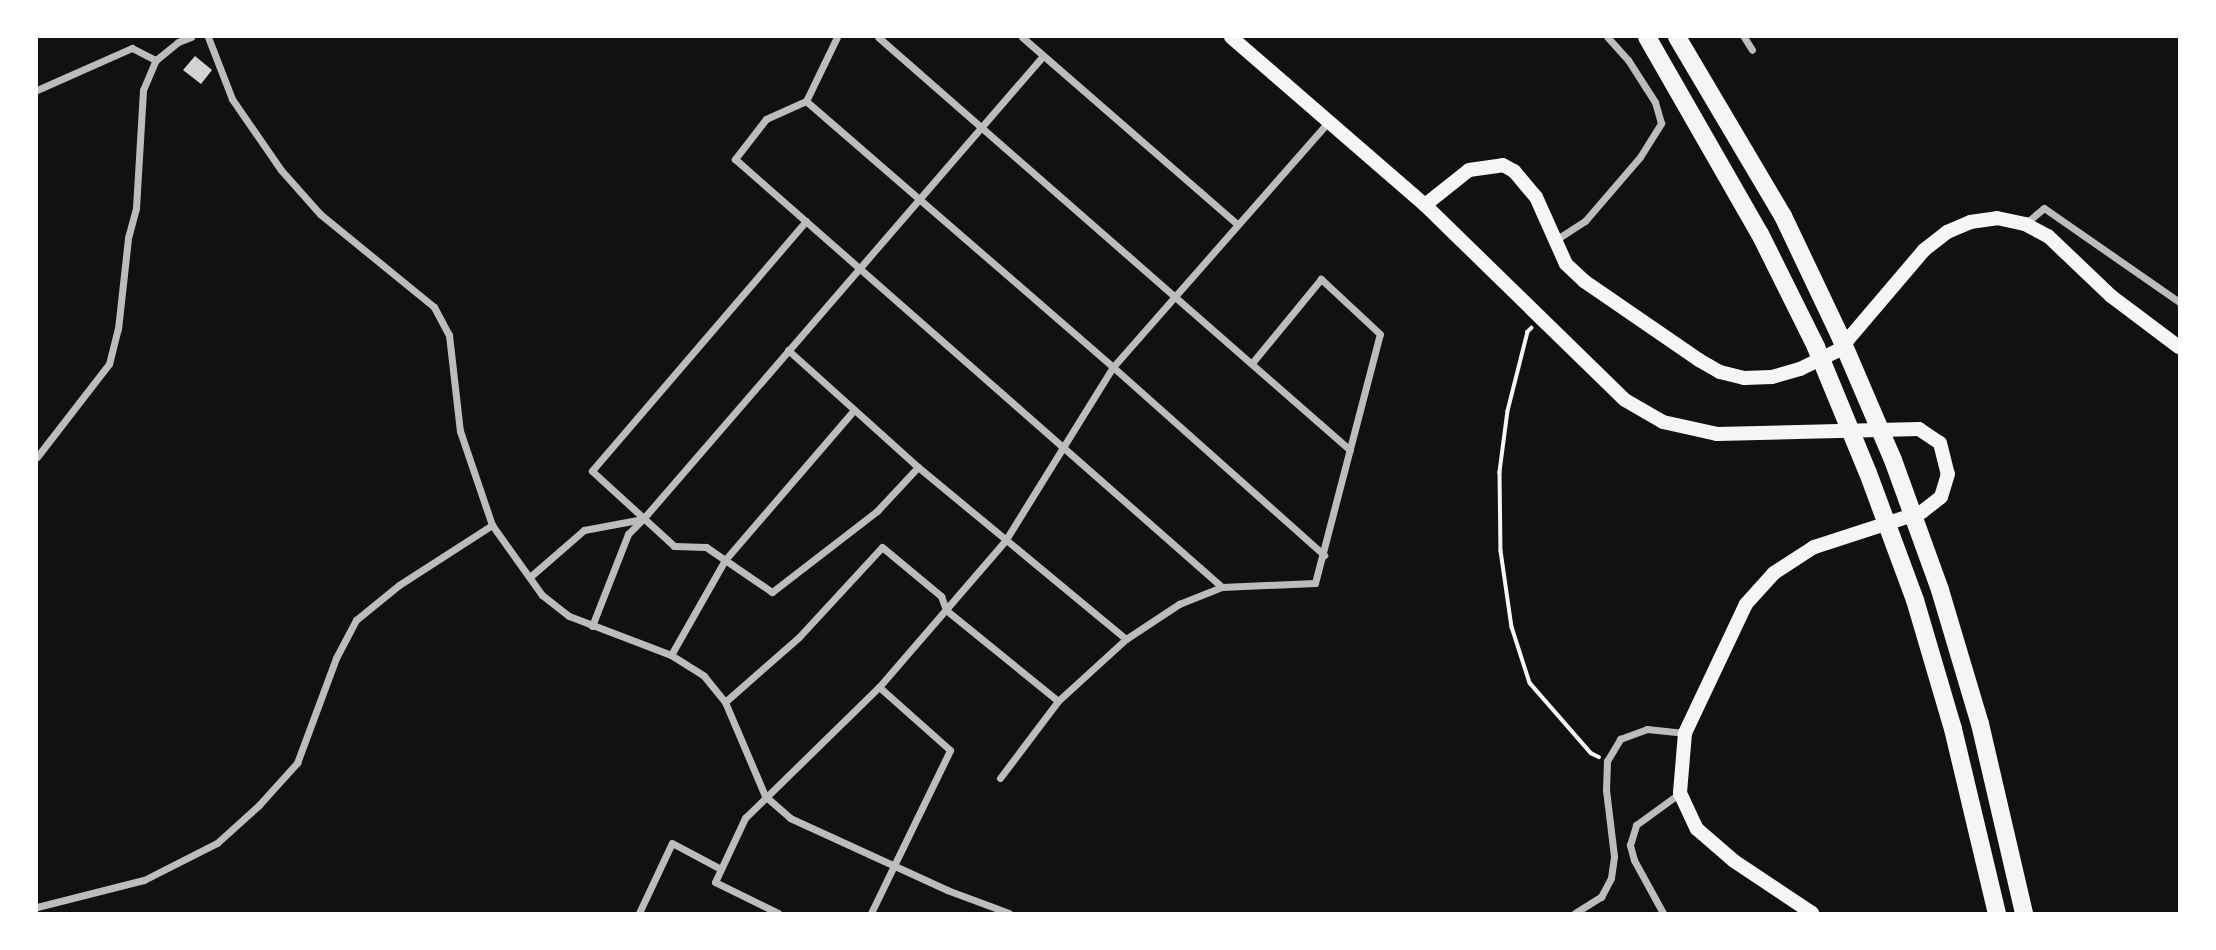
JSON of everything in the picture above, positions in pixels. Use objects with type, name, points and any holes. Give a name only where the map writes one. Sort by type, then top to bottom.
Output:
[{"type":"highway","points":[[1647,37],[1760,234],[1816,347],[1868,473],[1915,600],[1953,729],[1997,913]]},
{"type":"highway","points":[[1677,37],[1783,216],[1839,334],[1893,460],[1940,590],[1980,724],[2024,913]]},
{"type":"main road","points":[[1231,37],[1425,205],[1543,317],[1625,400],[1663,422],[1717,434],[1919,429],[1941,443],[1948,474],[1941,497],[1922,512],[1814,547],[1774,573],[1745,604],[1685,733],[1680,793],[1697,829],[1734,861],[1812,913]]},
{"type":"main road","points":[[1425,205],[1469,170],[1503,165],[1527,183],[1566,264],[1584,281],[1699,360],[1720,372],[1744,379],[1772,377],[1800,369],[1839,349],[1924,250],[1947,232],[1970,222],[1997,218],[2025,224],[2048,236],[2112,296],[2179,347]]},
{"type":"street","points":[[37,457],[109,364],[118,329],[128,238],[136,208],[143,90],[156,60],[178,42],[191,37]]},
{"type":"street","points":[[208,37],[233,99],[281,170],[320,214],[435,307],[449,335],[460,431],[492,525],[542,595],[569,616],[671,655],[704,676],[724,702],[765,796],[790,818],[947,890],[1009,913]]},
{"type":"street","points":[[837,37],[806,101],[766,119],[735,159],[1064,445],[1222,587]]},
{"type":"street","points":[[878,37],[1350,450]]},
{"type":"street","points":[[1021,37],[1236,223]]},
{"type":"street","points":[[1554,241],[1585,221],[1640,157],[1661,123],[1655,102],[1628,60],[1607,37]]},
{"type":"street","points":[[1744,37],[1752,50]]},
{"type":"street","points":[[37,90],[132,48],[156,60]]},
{"type":"street","points":[[592,626],[628,534],[1043,56]]},
{"type":"street","points":[[806,101],[1113,367],[1324,555]]},
{"type":"street","points":[[778,913],[715,882],[745,818],[879,687],[1005,541],[1113,367],[1236,223],[1329,121]]},
{"type":"street","points":[[2025,224],[2044,208],[2179,302]]},
{"type":"street","points":[[806,221],[592,471],[674,546],[706,547],[772,592],[877,512],[918,467]]},
{"type":"street","points":[[1000,778],[1058,701],[1126,639],[1179,604],[1222,587],[1315,583],[1380,334],[1321,279],[1252,363]]},
{"type":"street","points":[[788,350],[918,467],[1126,639]]},
{"type":"street","points":[[671,655],[725,561],[854,410]]},
{"type":"street","points":[[531,576],[584,530],[643,519]]},
{"type":"street","points":[[37,907],[144,880],[217,843],[259,805],[297,763],[336,658],[356,620],[399,585],[492,525]]},
{"type":"street","points":[[724,702],[799,637],[882,547],[941,596],[946,610],[1058,701]]},
{"type":"street","points":[[871,913],[950,750],[879,687]]},
{"type":"street","points":[[1575,913],[1601,897],[1611,878],[1614,856],[1606,790],[1607,761],[1620,739],[1647,729],[1685,733]]},
{"type":"street","points":[[1663,913],[1634,860],[1630,845],[1636,825],[1680,793]]},
{"type":"street","points":[[639,913],[672,844],[721,869]]},
{"type":"path","points":[[1543,317],[1528,332],[1508,411],[1500,472],[1501,551],[1512,627],[1530,683],[1591,753],[1607,761]]},
{"type":"building","points":[[195,56],[212,70],[201,84],[183,70]]}]
